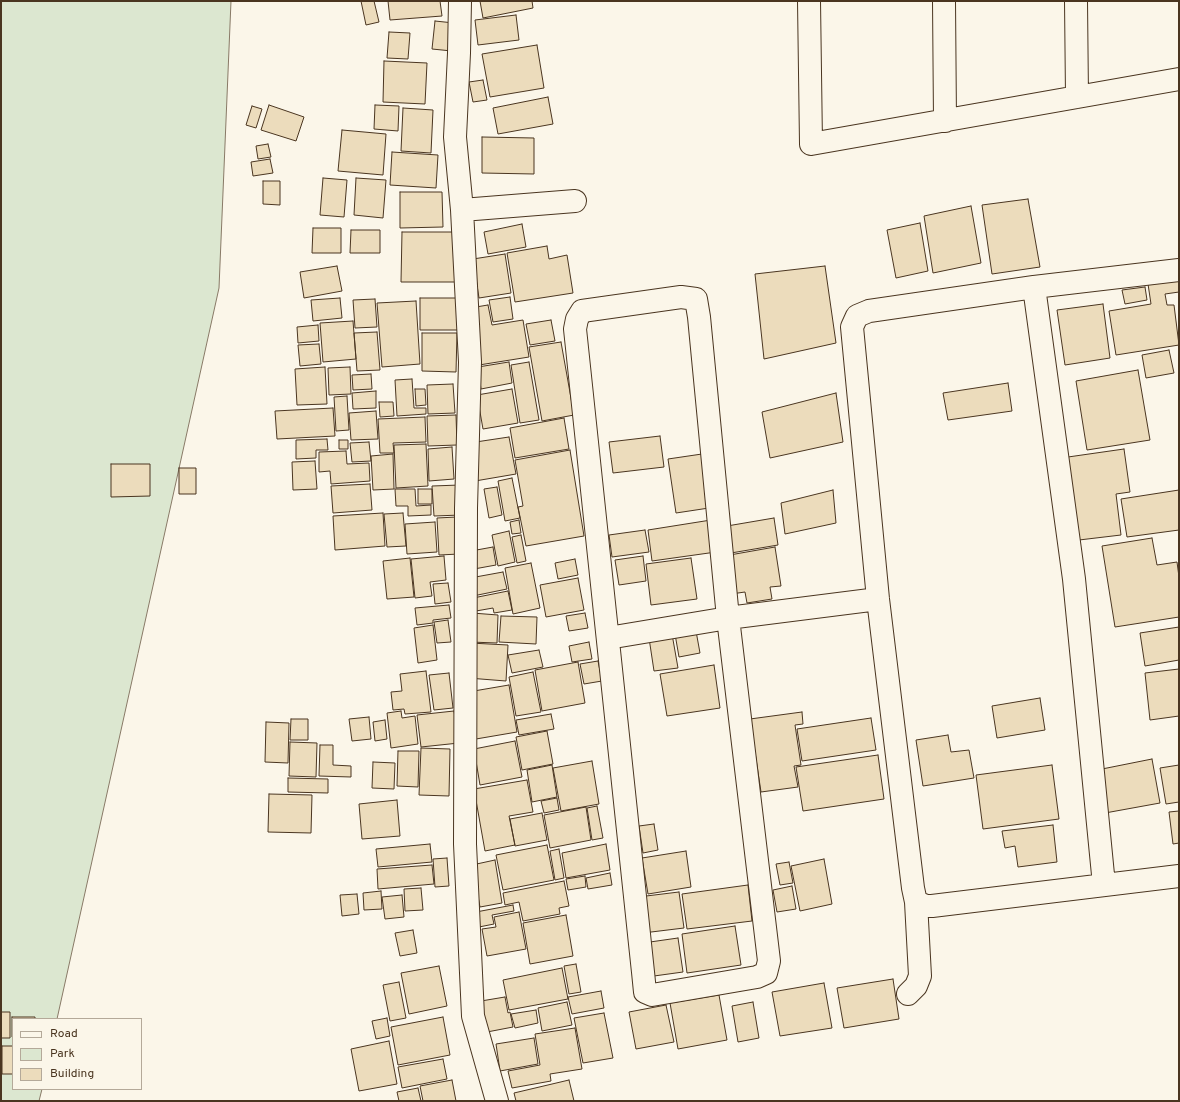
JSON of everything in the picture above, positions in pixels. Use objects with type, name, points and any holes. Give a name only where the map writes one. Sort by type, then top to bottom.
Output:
[{"type":"street","points":[[460,1],[455,137],[462,210],[470,362],[466,508],[465,844],[473,1016],[497,1101]]},
{"type":"street","points":[[809,1],[811,144],[1179,79]]},
{"type":"street","points":[[944,1],[945,121]]},
{"type":"street","points":[[1076,1],[1077,97]]},
{"type":"street","points":[[462,210],[575,201]]},
{"type":"street","points":[[908,994],[916,986],[920,976],[916,902],[913,888],[878,599],[852,327],[857,316],[869,311],[1034,287],[1179,270]]},
{"type":"street","points":[[1034,287],[1074,579],[1104,886]]},
{"type":"street","points":[[681,297],[696,299],[728,618],[769,961],[766,973],[757,978],[652,995],[645,992],[575,329],[577,319],[582,311],[681,297]]},
{"type":"street","points":[[608,638],[728,618],[878,599]]},
{"type":"street","points":[[916,902],[926,906],[932,906],[1179,876]]},
{"type":"green space","points":[[1,1],[231,1],[219,288],[57,1018],[12,1018],[12,1090],[42,1090],[39,1101],[1,1101]]},
{"type":"building","points":[[361,1],[374,1],[379,22],[366,25]]},
{"type":"building","points":[[388,1],[440,1],[442,16],[390,20]]},
{"type":"building","points":[[480,1],[532,1],[533,8],[483,18]]},
{"type":"building","points":[[516,15],[519,40],[478,45],[475,20]]},
{"type":"building","points":[[435,21],[454,23],[452,51],[432,49]]},
{"type":"building","points":[[389,32],[410,33],[408,59],[387,58]]},
{"type":"building","points":[[537,45],[544,88],[490,97],[482,54]]},
{"type":"building","points":[[384,61],[427,63],[425,104],[383,102]]},
{"type":"building","points":[[483,80],[487,100],[473,102],[469,82]]},
{"type":"building","points":[[548,97],[553,124],[498,134],[493,108]]},
{"type":"building","points":[[269,105],[304,117],[296,141],[261,130]]},
{"type":"building","points":[[375,105],[399,106],[398,131],[374,129]]},
{"type":"building","points":[[252,106],[262,109],[256,128],[246,125]]},
{"type":"building","points":[[403,108],[433,110],[431,153],[401,151]]},
{"type":"building","points":[[342,130],[386,134],[383,175],[338,171]]},
{"type":"building","points":[[482,137],[534,138],[534,174],[482,173]]},
{"type":"building","points":[[268,144],[271,157],[258,159],[256,146]]},
{"type":"building","points":[[392,152],[438,155],[436,188],[390,185]]},
{"type":"building","points":[[270,159],[273,173],[253,176],[251,162]]},
{"type":"building","points":[[323,178],[347,180],[344,217],[320,215]]},
{"type":"building","points":[[356,178],[386,180],[383,218],[354,215]]},
{"type":"building","points":[[263,181],[280,181],[280,205],[263,204]]},
{"type":"building","points":[[400,192],[442,192],[443,227],[400,228]]},
{"type":"building","points":[[1028,199],[1040,267],[992,274],[982,205]]},
{"type":"building","points":[[971,206],[981,263],[933,273],[924,216]]},
{"type":"building","points":[[920,223],[928,271],[896,278],[887,230]]},
{"type":"building","points":[[522,224],[526,247],[488,254],[484,232]]},
{"type":"building","points":[[313,228],[341,228],[341,253],[312,253]]},
{"type":"building","points":[[351,230],[380,230],[380,253],[350,253]]},
{"type":"building","points":[[402,232],[455,232],[455,282],[401,282]]},
{"type":"building","points":[[547,246],[549,259],[567,255],[573,293],[515,302],[507,253]]},
{"type":"building","points":[[505,254],[511,293],[479,298],[473,259]]},
{"type":"building","points":[[337,266],[342,291],[304,298],[300,272]]},
{"type":"building","points":[[825,266],[836,343],[764,359],[755,274]]},
{"type":"building","points":[[1179,280],[1179,292],[1165,294],[1167,305],[1174,305],[1179,345],[1116,355],[1109,311],[1151,304],[1148,284]]},
{"type":"building","points":[[1145,287],[1147,300],[1125,304],[1122,290]]},
{"type":"building","points":[[510,297],[513,319],[493,322],[489,300]]},
{"type":"building","points":[[340,298],[342,318],[313,321],[311,300]]},
{"type":"building","points":[[420,298],[459,298],[459,330],[420,330]]},
{"type":"building","points":[[375,299],[377,327],[355,328],[353,300]]},
{"type":"building","points":[[416,301],[420,364],[382,367],[377,303]]},
{"type":"building","points":[[1103,304],[1110,358],[1065,365],[1057,310]]},
{"type":"building","points":[[488,305],[492,325],[523,320],[529,357],[479,365],[470,308]]},
{"type":"building","points":[[551,320],[555,341],[530,345],[526,324]]},
{"type":"building","points":[[353,321],[356,359],[323,362],[320,323]]},
{"type":"building","points":[[318,325],[319,341],[298,343],[297,327]]},
{"type":"building","points":[[377,332],[380,370],[357,371],[354,333]]},
{"type":"building","points":[[422,333],[457,333],[456,372],[422,371]]},
{"type":"building","points":[[561,342],[574,415],[542,421],[529,347]]},
{"type":"building","points":[[319,344],[321,364],[300,366],[298,345]]},
{"type":"building","points":[[1169,350],[1174,373],[1146,378],[1142,355]]},
{"type":"building","points":[[509,362],[512,383],[481,389],[478,367]]},
{"type":"building","points":[[529,362],[539,420],[520,423],[511,365]]},
{"type":"building","points":[[325,367],[327,404],[297,405],[295,369]]},
{"type":"building","points":[[350,367],[351,394],[329,395],[328,368]]},
{"type":"building","points":[[1138,370],[1150,440],[1087,450],[1076,381]]},
{"type":"building","points":[[371,374],[372,389],[353,390],[352,375]]},
{"type":"building","points":[[412,379],[414,408],[426,408],[426,414],[397,416],[395,380]]},
{"type":"building","points":[[1008,383],[1012,411],[948,420],[943,393]]},
{"type":"building","points":[[453,384],[455,413],[428,414],[427,385]]},
{"type":"building","points":[[415,389],[425,389],[426,405],[416,406]]},
{"type":"building","points":[[512,389],[518,423],[483,429],[477,395]]},
{"type":"building","points":[[376,391],[376,408],[353,409],[352,393]]},
{"type":"building","points":[[836,393],[843,442],[770,458],[762,412]]},
{"type":"building","points":[[347,396],[349,430],[336,431],[334,397]]},
{"type":"building","points":[[379,402],[393,402],[394,416],[380,417]]},
{"type":"building","points":[[333,408],[335,436],[277,439],[275,411]]},
{"type":"building","points":[[376,411],[378,439],[351,440],[349,413]]},
{"type":"building","points":[[456,415],[457,445],[428,446],[427,416]]},
{"type":"building","points":[[425,417],[426,442],[393,443],[394,453],[380,453],[378,419]]},
{"type":"building","points":[[564,418],[569,449],[515,458],[510,428]]},
{"type":"building","points":[[660,436],[664,467],[613,473],[609,442]]},
{"type":"building","points":[[509,437],[516,474],[475,481],[469,443]]},
{"type":"building","points":[[327,439],[328,450],[316,450],[316,458],[296,459],[296,440]]},
{"type":"building","points":[[339,440],[348,440],[348,449],[339,449]]},
{"type":"building","points":[[369,442],[371,461],[352,462],[350,443]]},
{"type":"building","points":[[426,444],[428,486],[396,488],[394,445]]},
{"type":"building","points":[[452,447],[454,479],[429,481],[428,449]]},
{"type":"building","points":[[1124,449],[1130,492],[1116,494],[1121,535],[1079,540],[1068,457]]},
{"type":"building","points":[[570,450],[584,536],[526,546],[518,507],[523,506],[515,460]]},
{"type":"building","points":[[346,451],[347,464],[369,463],[370,481],[331,484],[330,471],[319,472],[319,452]]},
{"type":"building","points":[[393,454],[394,489],[373,490],[371,456]]},
{"type":"building","points":[[702,454],[709,508],[676,513],[668,459]]},
{"type":"building","points":[[315,461],[317,489],[293,490],[292,462]]},
{"type":"building","points":[[111,464],[150,464],[150,496],[111,497]]},
{"type":"building","points":[[179,468],[196,468],[196,494],[179,494]]},
{"type":"building","points":[[512,478],[520,518],[505,521],[498,481]]},
{"type":"building","points":[[370,484],[372,510],[333,513],[331,486]]},
{"type":"building","points":[[460,485],[461,515],[434,516],[432,486]]},
{"type":"building","points":[[497,487],[502,515],[489,518],[484,489]]},
{"type":"building","points":[[395,489],[415,489],[416,506],[431,505],[431,515],[408,516],[408,506],[396,506]]},
{"type":"building","points":[[418,489],[432,489],[432,504],[418,504]]},
{"type":"building","points":[[833,490],[836,523],[785,534],[781,503]]},
{"type":"building","points":[[1179,490],[1179,530],[1127,537],[1121,499]]},
{"type":"building","points":[[383,513],[385,546],[335,550],[333,516]]},
{"type":"building","points":[[403,513],[406,546],[387,547],[384,514]]},
{"type":"building","points":[[457,517],[459,554],[439,555],[437,518]]},
{"type":"building","points":[[774,518],[778,545],[731,553],[727,526]]},
{"type":"building","points":[[519,520],[521,533],[512,534],[510,522]]},
{"type":"building","points":[[711,520],[716,552],[652,561],[648,530]]},
{"type":"building","points":[[435,522],[437,552],[407,554],[405,524]]},
{"type":"building","points":[[645,530],[649,552],[612,557],[609,535]]},
{"type":"building","points":[[509,531],[515,562],[498,566],[492,535]]},
{"type":"building","points":[[521,535],[526,561],[517,563],[512,537]]},
{"type":"building","points":[[1152,538],[1157,565],[1177,562],[1179,577],[1179,617],[1115,627],[1102,546]]},
{"type":"building","points":[[493,547],[496,565],[474,569],[471,551]]},
{"type":"building","points":[[775,547],[781,586],[770,587],[772,599],[747,603],[745,592],[731,594],[724,556]]},
{"type":"building","points":[[444,556],[446,580],[430,582],[432,596],[415,598],[411,559]]},
{"type":"building","points":[[643,556],[646,581],[619,585],[615,560]]},
{"type":"building","points":[[410,558],[414,597],[387,599],[383,561]]},
{"type":"building","points":[[691,558],[697,599],[651,605],[646,564]]},
{"type":"building","points":[[575,559],[578,575],[558,579],[555,563]]},
{"type":"building","points":[[531,563],[540,608],[513,614],[505,568]]},
{"type":"building","points":[[503,572],[507,589],[473,596],[470,578]]},
{"type":"building","points":[[578,578],[584,610],[546,617],[540,585]]},
{"type":"building","points":[[448,583],[451,602],[435,604],[433,584]]},
{"type":"building","points":[[508,591],[512,610],[494,613],[493,608],[476,611],[473,598]]},
{"type":"building","points":[[449,605],[451,618],[433,620],[433,623],[417,625],[415,608]]},
{"type":"building","points":[[472,613],[498,615],[497,643],[470,642]]},
{"type":"building","points":[[585,613],[588,628],[569,631],[566,616]]},
{"type":"building","points":[[501,616],[537,617],[536,644],[499,642]]},
{"type":"building","points":[[448,620],[451,642],[437,643],[434,622]]},
{"type":"building","points":[[433,625],[437,660],[418,663],[414,628]]},
{"type":"building","points":[[1179,627],[1179,660],[1145,666],[1140,633]]},
{"type":"building","points":[[696,631],[700,653],[679,657],[675,634]]},
{"type":"building","points":[[672,634],[678,668],[654,671],[649,638]]},
{"type":"building","points":[[589,642],[592,659],[572,662],[569,646]]},
{"type":"building","points":[[470,643],[508,645],[506,681],[468,678]]},
{"type":"building","points":[[539,650],[543,667],[512,673],[508,655]]},
{"type":"building","points":[[598,661],[602,681],[584,684],[580,664]]},
{"type":"building","points":[[578,662],[585,703],[542,711],[535,670]]},
{"type":"building","points":[[714,665],[720,708],[667,716],[660,674]]},
{"type":"building","points":[[1179,669],[1179,716],[1150,720],[1145,673]]},
{"type":"building","points":[[426,671],[431,712],[405,714],[404,709],[393,710],[391,692],[402,691],[400,674]]},
{"type":"building","points":[[533,672],[541,712],[516,716],[509,677]]},
{"type":"building","points":[[449,673],[453,708],[434,710],[429,675]]},
{"type":"building","points":[[509,685],[517,732],[476,739],[468,692]]},
{"type":"building","points":[[1040,698],[1045,730],[997,738],[992,706]]},
{"type":"building","points":[[401,711],[402,718],[415,716],[418,744],[391,748],[387,713]]},
{"type":"building","points":[[454,711],[459,743],[421,747],[417,715]]},
{"type":"building","points":[[802,712],[803,724],[795,725],[801,765],[794,766],[798,787],[761,792],[750,719]]},
{"type":"building","points":[[551,714],[554,729],[519,735],[516,720]]},
{"type":"building","points":[[369,717],[371,739],[352,741],[349,719]]},
{"type":"building","points":[[871,718],[876,750],[802,761],[797,729]]},
{"type":"building","points":[[291,719],[308,719],[308,740],[290,740]]},
{"type":"building","points":[[385,720],[387,739],[375,741],[373,722]]},
{"type":"building","points":[[266,722],[289,723],[288,763],[265,762]]},
{"type":"building","points":[[547,731],[553,764],[522,770],[516,737]]},
{"type":"building","points":[[948,735],[951,752],[969,750],[974,778],[923,786],[916,740]]},
{"type":"building","points":[[515,741],[522,777],[480,785],[474,749]]},
{"type":"building","points":[[290,742],[317,743],[316,777],[289,776]]},
{"type":"building","points":[[320,745],[333,745],[333,765],[351,766],[351,777],[319,776]]},
{"type":"building","points":[[421,748],[450,749],[449,796],[419,795]]},
{"type":"building","points":[[398,751],[419,751],[418,787],[397,786]]},
{"type":"building","points":[[878,755],[884,799],[803,811],[796,767]]},
{"type":"building","points":[[1152,759],[1160,803],[1105,813],[1097,770]]},
{"type":"building","points":[[592,761],[599,804],[561,811],[553,768]]},
{"type":"building","points":[[373,762],[395,763],[394,789],[372,788]]},
{"type":"building","points":[[552,765],[557,797],[532,802],[527,770]]},
{"type":"building","points":[[1052,765],[1059,819],[983,829],[976,775]]},
{"type":"building","points":[[1179,765],[1179,802],[1166,804],[1160,768]]},
{"type":"building","points":[[288,778],[328,779],[328,793],[288,792]]},
{"type":"building","points":[[527,780],[533,812],[509,816],[515,845],[485,851],[474,789]]},
{"type":"building","points":[[269,794],[312,795],[311,833],[268,832]]},
{"type":"building","points":[[557,798],[559,810],[544,813],[541,801]]},
{"type":"building","points":[[397,800],[400,836],[362,839],[359,804]]},
{"type":"building","points":[[597,806],[603,838],[592,840],[587,808]]},
{"type":"building","points":[[586,807],[591,840],[550,848],[544,815]]},
{"type":"building","points":[[1179,811],[1179,843],[1173,844],[1169,812]]},
{"type":"building","points":[[542,813],[547,840],[515,846],[510,819]]},
{"type":"building","points":[[654,824],[658,850],[643,853],[639,826]]},
{"type":"building","points":[[1053,825],[1057,862],[1018,867],[1015,846],[1005,848],[1002,831]]},
{"type":"building","points":[[430,844],[432,862],[378,867],[376,849]]},
{"type":"building","points":[[606,844],[610,870],[566,878],[562,853]]},
{"type":"building","points":[[547,845],[554,880],[503,890],[496,855]]},
{"type":"building","points":[[559,849],[564,878],[555,880],[550,851]]},
{"type":"building","points":[[686,851],[691,887],[648,894],[642,858]]},
{"type":"building","points":[[447,858],[449,886],[435,887],[433,859]]},
{"type":"building","points":[[824,859],[832,904],[800,911],[791,866]]},
{"type":"building","points":[[495,860],[502,903],[480,907],[472,865]]},
{"type":"building","points":[[789,862],[793,883],[780,885],[776,864]]},
{"type":"building","points":[[432,865],[434,884],[378,889],[377,869]]},
{"type":"building","points":[[610,873],[612,885],[588,889],[586,878]]},
{"type":"building","points":[[585,876],[586,887],[568,890],[566,879]]},
{"type":"building","points":[[564,881],[569,906],[559,908],[560,914],[523,921],[519,902],[505,905],[503,893]]},
{"type":"building","points":[[748,885],[752,921],[687,929],[682,894]]},
{"type":"building","points":[[792,886],[796,909],[777,912],[773,890]]},
{"type":"building","points":[[421,888],[423,910],[405,911],[404,889]]},
{"type":"building","points":[[381,891],[382,909],[364,910],[363,893]]},
{"type":"building","points":[[679,892],[684,928],[643,933],[638,897]]},
{"type":"building","points":[[357,894],[359,914],[342,916],[340,895]]},
{"type":"building","points":[[402,895],[404,917],[385,919],[382,897]]},
{"type":"building","points":[[513,905],[514,911],[492,915],[494,924],[479,927],[476,912]]},
{"type":"building","points":[[519,912],[526,949],[487,956],[482,929],[496,927],[494,917]]},
{"type":"building","points":[[566,915],[573,956],[530,964],[523,923]]},
{"type":"building","points":[[735,926],[741,965],[687,973],[682,934]]},
{"type":"building","points":[[413,930],[417,953],[400,956],[395,933]]},
{"type":"building","points":[[678,938],[683,972],[654,976],[650,942]]},
{"type":"building","points":[[576,964],[581,992],[569,994],[564,966]]},
{"type":"building","points":[[439,966],[447,1006],[409,1014],[401,973]]},
{"type":"building","points":[[562,968],[568,999],[509,1010],[503,980]]},
{"type":"building","points":[[893,979],[899,1019],[844,1028],[837,988]]},
{"type":"building","points":[[399,982],[406,1018],[390,1021],[383,985]]},
{"type":"building","points":[[824,983],[832,1028],[780,1036],[772,992]]},
{"type":"building","points":[[601,991],[604,1008],[572,1014],[568,997]]},
{"type":"building","points":[[719,995],[727,1040],[678,1049],[670,1003]]},
{"type":"building","points":[[505,997],[508,1013],[510,1012],[513,1027],[487,1032],[481,1001]]},
{"type":"building","points":[[567,1002],[572,1025],[542,1031],[538,1008]]},
{"type":"building","points":[[753,1002],[759,1038],[738,1042],[732,1006]]},
{"type":"building","points":[[666,1005],[674,1042],[636,1049],[629,1012]]},
{"type":"building","points":[[536,1010],[538,1023],[515,1028],[511,1014]]},
{"type":"building","points":[[1,1012],[10,1012],[10,1038],[1,1038]]},
{"type":"building","points":[[604,1013],[613,1058],[583,1063],[574,1018]]},
{"type":"building","points":[[12,1017],[35,1017],[35,1018]]},
{"type":"building","points":[[443,1017],[450,1055],[398,1065],[391,1027]]},
{"type":"building","points":[[387,1018],[390,1036],[376,1039],[372,1021]]},
{"type":"building","points":[[575,1028],[582,1069],[550,1074],[551,1081],[512,1088],[508,1071],[540,1065],[535,1034]]},
{"type":"building","points":[[534,1038],[538,1064],[500,1071],[496,1044]]},
{"type":"building","points":[[389,1041],[397,1084],[359,1091],[351,1049]]},
{"type":"building","points":[[2,1046],[12,1046],[12,1074],[2,1074]]},
{"type":"building","points":[[443,1059],[447,1079],[402,1088],[398,1067]]},
{"type":"building","points":[[452,1080],[456,1101],[423,1101],[420,1086]]},
{"type":"building","points":[[569,1080],[574,1101],[516,1101],[514,1093]]},
{"type":"building","points":[[418,1088],[421,1101],[399,1101],[397,1092]]}]
